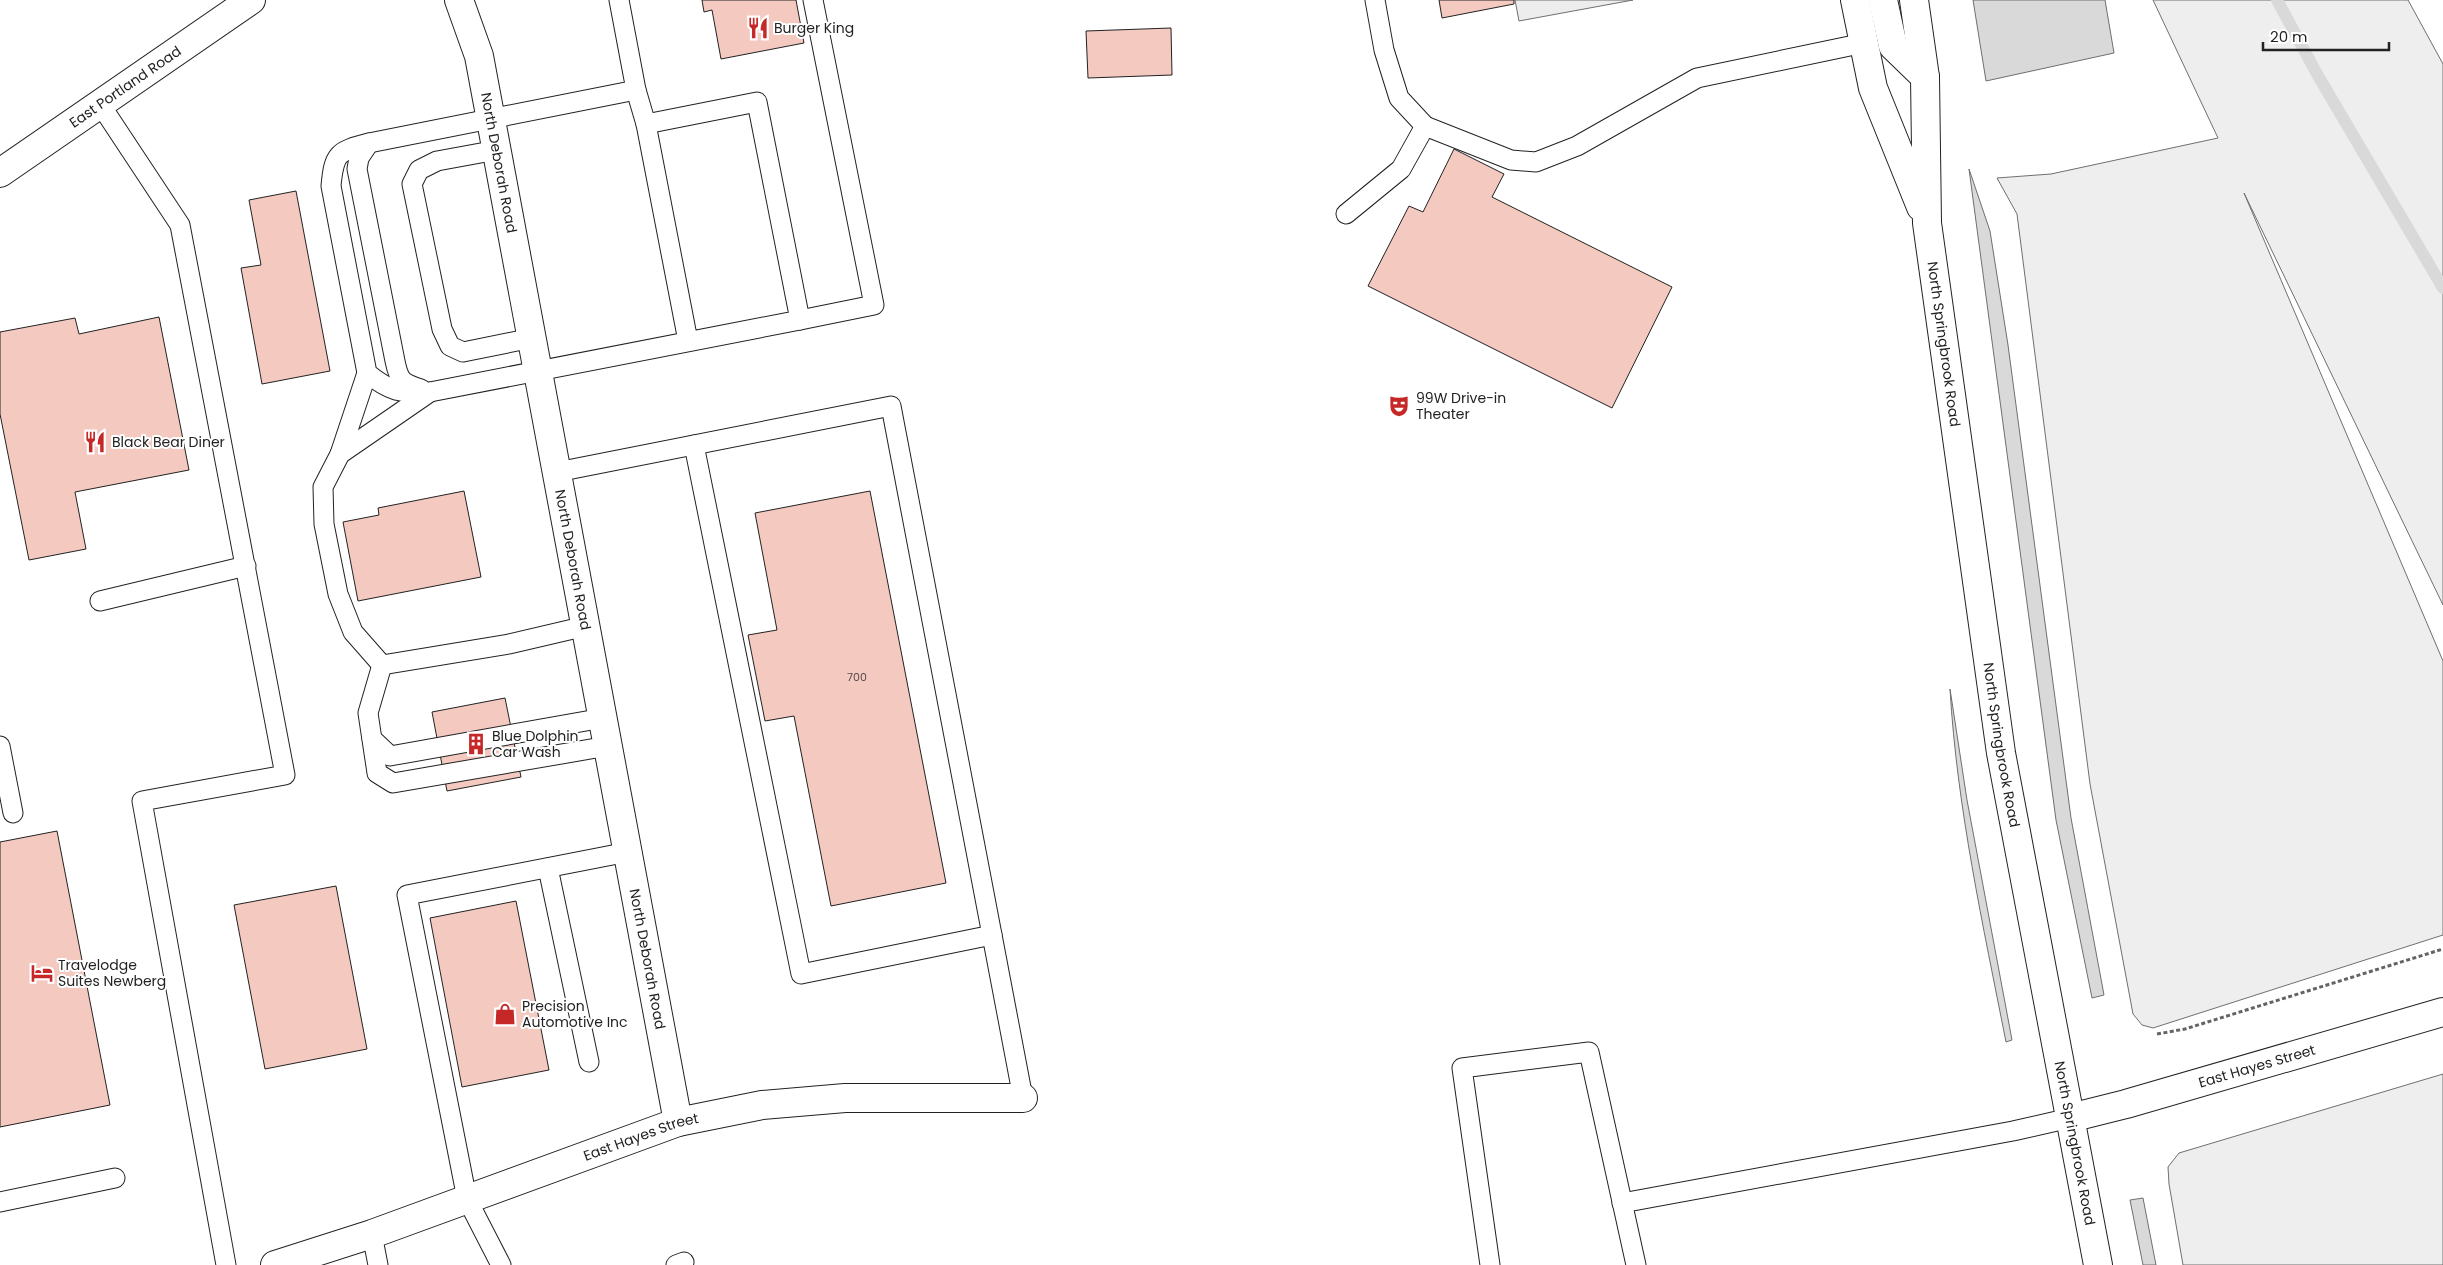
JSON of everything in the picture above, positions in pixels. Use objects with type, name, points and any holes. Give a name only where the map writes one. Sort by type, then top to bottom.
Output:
[{"type":"main road","name":"East Portland Road","points":[[0,172],[251,0]]},
{"type":"main road","name":"North Deborah Road","points":[[459,0],[479,56],[678,1122]]},
{"type":"main road","name":"North Springbrook Road","points":[[1855,0],[1873,88],[1927,223]]},
{"type":"main road","points":[[1884,0],[1893,46],[1925,77]]},
{"type":"main road","name":"North Springbrook Road","points":[[1914,0],[1925,77],[1927,223],[2001,753],[2098,1265]]},
{"type":"main road","name":"East Hayes Street","points":[[2070,1118],[2126,1104],[2443,1012]]},
{"type":"main road","name":"East Hayes Street","points":[[276,1265],[372,1234],[678,1122],[762,1106],[844,1098],[1023,1098]]},
{"type":"lane","points":[[618,0],[636,90],[646,124],[688,341]]},
{"type":"lane","points":[[367,373],[382,385],[400,392],[430,392],[874,305],[813,0]]},
{"type":"lane","points":[[1375,0],[1384,50],[1399,98],[1425,126],[1512,160],[1536,162],[1577,146],[1697,78],[1864,43]]},
{"type":"lane","points":[[382,665],[353,632],[338,594],[324,524],[324,487],[340,454],[367,373],[331,186],[333,163],[342,150],[368,143],[636,90]]},
{"type":"lane","points":[[646,124],[757,102],[800,320]]},
{"type":"lane","points":[[100,104],[180,225],[285,775],[142,801],[226,1265]]},
{"type":"lane","points":[[1346,214],[1401,169],[1425,126]]},
{"type":"lane","points":[[368,143],[359,158],[357,169],[398,376],[405,384],[430,392]]},
{"type":"lane","points":[[497,150],[437,161],[419,170],[412,184],[442,329],[450,346],[463,352],[532,338]]},
{"type":"lane","points":[[340,454],[430,392]]},
{"type":"lane","points":[[557,472],[890,406],[1023,1098]]},
{"type":"lane","points":[[694,445],[801,974],[992,935]]},
{"type":"lane","points":[[100,601],[246,566]]},
{"type":"lane","points":[[382,665],[509,644],[586,626]]},
{"type":"lane","points":[[382,665],[368,713],[377,773],[393,783],[608,746]]},
{"type":"lane","points":[[372,739],[390,756],[603,718]]},
{"type":"lane","points":[[0,746],[13,813]]},
{"type":"lane","points":[[501,1265],[467,1199],[407,895],[628,852]]},
{"type":"lane","points":[[548,868],[589,1062]]},
{"type":"lane","points":[[1490,1265],[1462,1068],[1589,1052],[1636,1265]]},
{"type":"lane","points":[[1622,1203],[2003,1133],[2070,1118]]},
{"type":"lane","points":[[0,1202],[115,1178]]},
{"type":"lane","points":[[372,1234],[378,1265]]},
{"type":"path","points":[[2157,1034],[2185,1029],[2443,949]]},
{"type":"shaded area","points":[[1515,0],[1633,0],[1519,21]]},
{"type":"shaded area","points":[[1973,0],[2105,0],[2114,53],[1986,81]]},
{"type":"shaded area","points":[[2153,0],[2408,0],[2443,64],[2443,605],[2244,193],[2443,661],[2443,935],[2153,1028],[2142,1025],[2133,1014],[2090,784],[2017,214],[1997,178],[2051,174],[2218,138]]},
{"type":"shaded area","points":[[1969,169],[1990,231],[2008,345],[2071,818],[2104,995],[2092,998],[2056,820]]},
{"type":"shaded area","points":[[1950,689],[1967,800],[2012,1040],[2006,1042],[1972,866],[1958,778]]},
{"type":"shaded area","points":[[2443,1074],[2443,1265],[2183,1265],[2169,1184],[2168,1167],[2179,1153]]},
{"type":"shaded area","points":[[2143,1198],[2156,1265],[2143,1265],[2130,1200]]},
{"type":"building","name":"Burger King","points":[[702,0],[796,0],[804,43],[721,59],[712,10],[704,12]]},
{"type":"building","points":[[1439,0],[1514,0],[1514,4],[1442,18]]},
{"type":"building","points":[[1171,28],[1172,75],[1088,78],[1086,31]]},
{"type":"building","points":[[1454,149],[1504,174],[1492,197],[1672,287],[1612,408],[1368,286],[1409,206],[1423,212]]},
{"type":"building","points":[[296,191],[330,371],[262,384],[241,268],[261,265],[249,200]]},
{"type":"building","name":"Black Bear Diner","points":[[159,317],[189,470],[75,492],[86,549],[29,560],[0,414],[0,332],[75,318],[79,334]]},
{"type":"building","points":[[464,491],[481,577],[358,601],[343,522],[379,515],[378,508]]},
{"type":"building","points":[[870,491],[946,883],[831,906],[794,716],[765,721],[748,635],[777,630],[755,513]]},
{"type":"building","name":"Blue Dolphin Car Wash","points":[[505,698],[521,777],[447,791],[432,712]]},
{"type":"building","name":"Travelodge Suites Newberg","points":[[57,831],[110,1105],[0,1127],[0,842]]},
{"type":"building","points":[[336,886],[367,1049],[265,1069],[234,905]]},
{"type":"building","points":[[516,901],[549,1070],[462,1087],[430,918]]},
{"type":"waterway","points":[[2277,0],[2317,74],[2443,288]]},
{"type":"place","name":"Burger King","points":[[758,28]]},
{"type":"place","name":"99W Drive-in Theater","points":[[1399,406]]},
{"type":"place","name":"Black Bear Diner","points":[[95,442]]},
{"type":"place","name":"Blue Dolphin Car Wash","points":[[476,744]]},
{"type":"place","name":"Travelodge Suites Newberg","points":[[42,973]]},
{"type":"place","name":"Precision Automotive Inc","points":[[505,1014]]}]
